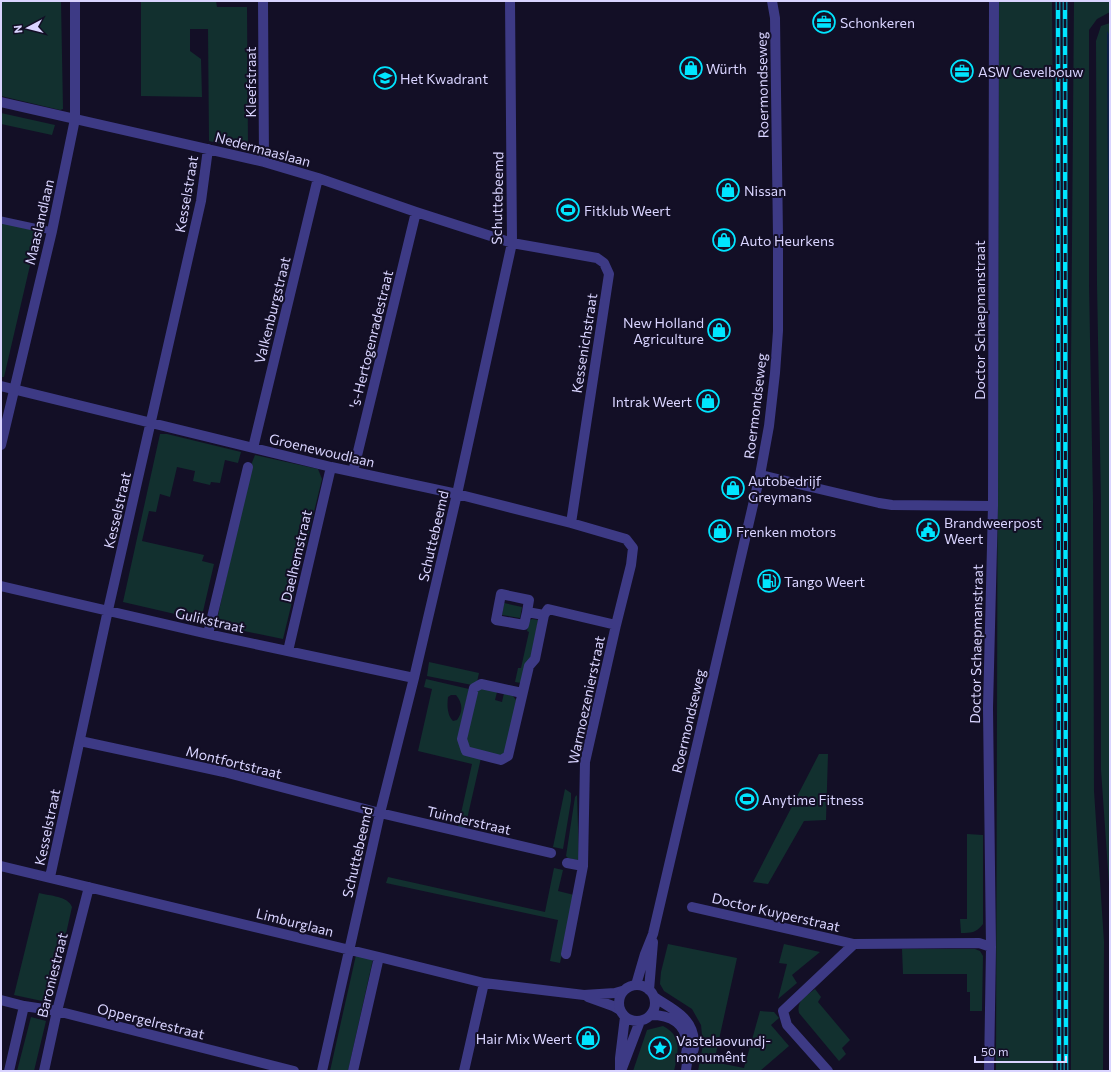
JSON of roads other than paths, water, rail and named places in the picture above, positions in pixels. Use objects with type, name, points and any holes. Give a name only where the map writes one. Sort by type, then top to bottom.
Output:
[{"type":"street","name":"Maaslandlaan","points":[[1,445],[52,231],[76,119],[75,1]]},
{"type":"street","name":"Kleefstraat","points":[[263,1],[264,162]]},
{"type":"street","name":"Schuttebeemd","points":[[322,1071],[380,813],[414,678],[457,494],[512,243],[510,1]]},
{"type":"street","name":"Roermondseweg","points":[[636,985],[645,954],[653,934],[760,475],[769,426],[778,331],[775,13],[772,1]]},
{"type":"street","name":"Roermondseweg","points":[[775,13],[778,1]]},
{"type":"street","name":"Doctor Schaepmanstraat","points":[[989,1071],[991,947],[988,708],[993,506],[994,1]]},
{"type":"street","name":"Nedermaaslaan","points":[[1,102],[264,162],[318,178],[512,243]]},
{"type":"street","name":"Kesselstraat","points":[[50,877],[108,610],[201,201],[208,149]]},
{"type":"street","name":"Valkenburgstraat","points":[[253,448],[318,178]]},
{"type":"street","name":"'s-Hertogenradestraat","points":[[354,472],[416,212]]},
{"type":"street","points":[[1,220],[52,231]]},
{"type":"street","name":"Kessenichstraat","points":[[512,243],[597,258],[604,263],[609,274],[571,523]]},
{"type":"street","name":"Groenewoudlaan","points":[[1,386],[331,467],[457,494],[571,523],[626,539],[633,548]]},
{"type":"street","name":"Daelhemstraat","points":[[288,651],[331,467]]},
{"type":"street","points":[[208,634],[248,468]]},
{"type":"street","points":[[760,475],[892,505],[993,506]]},
{"type":"street","name":"Warmoezenierstraat","points":[[566,954],[583,866],[585,762],[631,565],[633,548]]},
{"type":"street","name":"Gulikstraat","points":[[1,586],[208,634],[414,678]]},
{"type":"street","points":[[522,693],[481,684],[474,688],[462,738],[466,751],[501,760],[508,756],[529,666],[535,659],[544,615],[548,609],[616,625]]},
{"type":"street","points":[[527,612],[544,615]]},
{"type":"street","name":"Montfortstraat","points":[[80,741],[224,772],[380,813]]},
{"type":"street","name":"Tuinderstraat","points":[[380,813],[551,853]]},
{"type":"street","points":[[567,863],[583,866]]},
{"type":"street","name":"Limburglaan","points":[[1,866],[484,983],[584,995],[615,993],[622,991]]},
{"type":"street","name":"Baroniestraat","points":[[44,1071],[57,1012],[89,887]]},
{"type":"street","name":"Doctor Kuyperstraat","points":[[692,907],[854,944],[979,943],[991,947]]},
{"type":"street","name":"Roermondseweg","points":[[652,993],[653,934]]},
{"type":"street","name":"Doctor Kuyperstraat","points":[[828,1071],[787,1025],[783,1011],[854,944]]},
{"type":"street","points":[[353,1071],[379,957]]},
{"type":"street","points":[[464,1071],[484,983]]},
{"type":"street","points":[[620,1071],[622,1014],[618,1000],[622,991],[636,985],[641,985],[682,1015],[691,1027],[694,1046],[691,1058],[686,1066]]},
{"type":"street","points":[[651,1015],[655,1003],[652,993]]},
{"type":"street","name":"Limburglaan","points":[[584,995],[613,1006],[622,1014]]},
{"type":"street","name":"Oppergelrestraat","points":[[1,1000],[57,1012],[294,1071]]},
{"type":"street","name":"Baroniestraat","points":[[9,1071],[24,1006]]},
{"type":"street","points":[[622,1014],[635,1022],[651,1015],[672,1018],[678,1023],[686,1037],[686,1066]]},
{"type":"street","points":[[620,1071],[627,1058],[640,1021]]},
{"type":"water","points":[[1107,31],[1110,36],[1110,457]]},
{"type":"railway","points":[[1058,1],[1059,1071]]},
{"type":"railway","points":[[1065,1],[1066,1071]]},
{"type":"place","name":"Schonkeren","points":[[824,22]]},
{"type":"place","name":"Würth","points":[[691,68]]},
{"type":"place","name":"ASW Gevelbouw","points":[[962,71]]},
{"type":"place","name":"Het Kwadrant","points":[[385,78]]},
{"type":"place","name":"Nissan","points":[[728,190]]},
{"type":"place","name":"Fitklub Weert","points":[[568,210]]},
{"type":"place","name":"Auto Heurkens","points":[[724,240]]},
{"type":"place","name":"New Holland Agriculture","points":[[719,330]]},
{"type":"place","name":"Intrak Weert","points":[[708,401]]},
{"type":"place","name":"Autobedrijf Greymans","points":[[733,488]]},
{"type":"place","name":"Brandweerpost Weert","points":[[928,530]]},
{"type":"place","name":"Frenken motors","points":[[720,531]]},
{"type":"place","name":"Tango Weert","points":[[769,581]]},
{"type":"place","name":"Anytime Fitness","points":[[747,799]]},
{"type":"place","name":"Hair Mix Weert","points":[[588,1038]]},
{"type":"place","name":"Vastelaovundj- monumênt","points":[[660,1048]]}]
